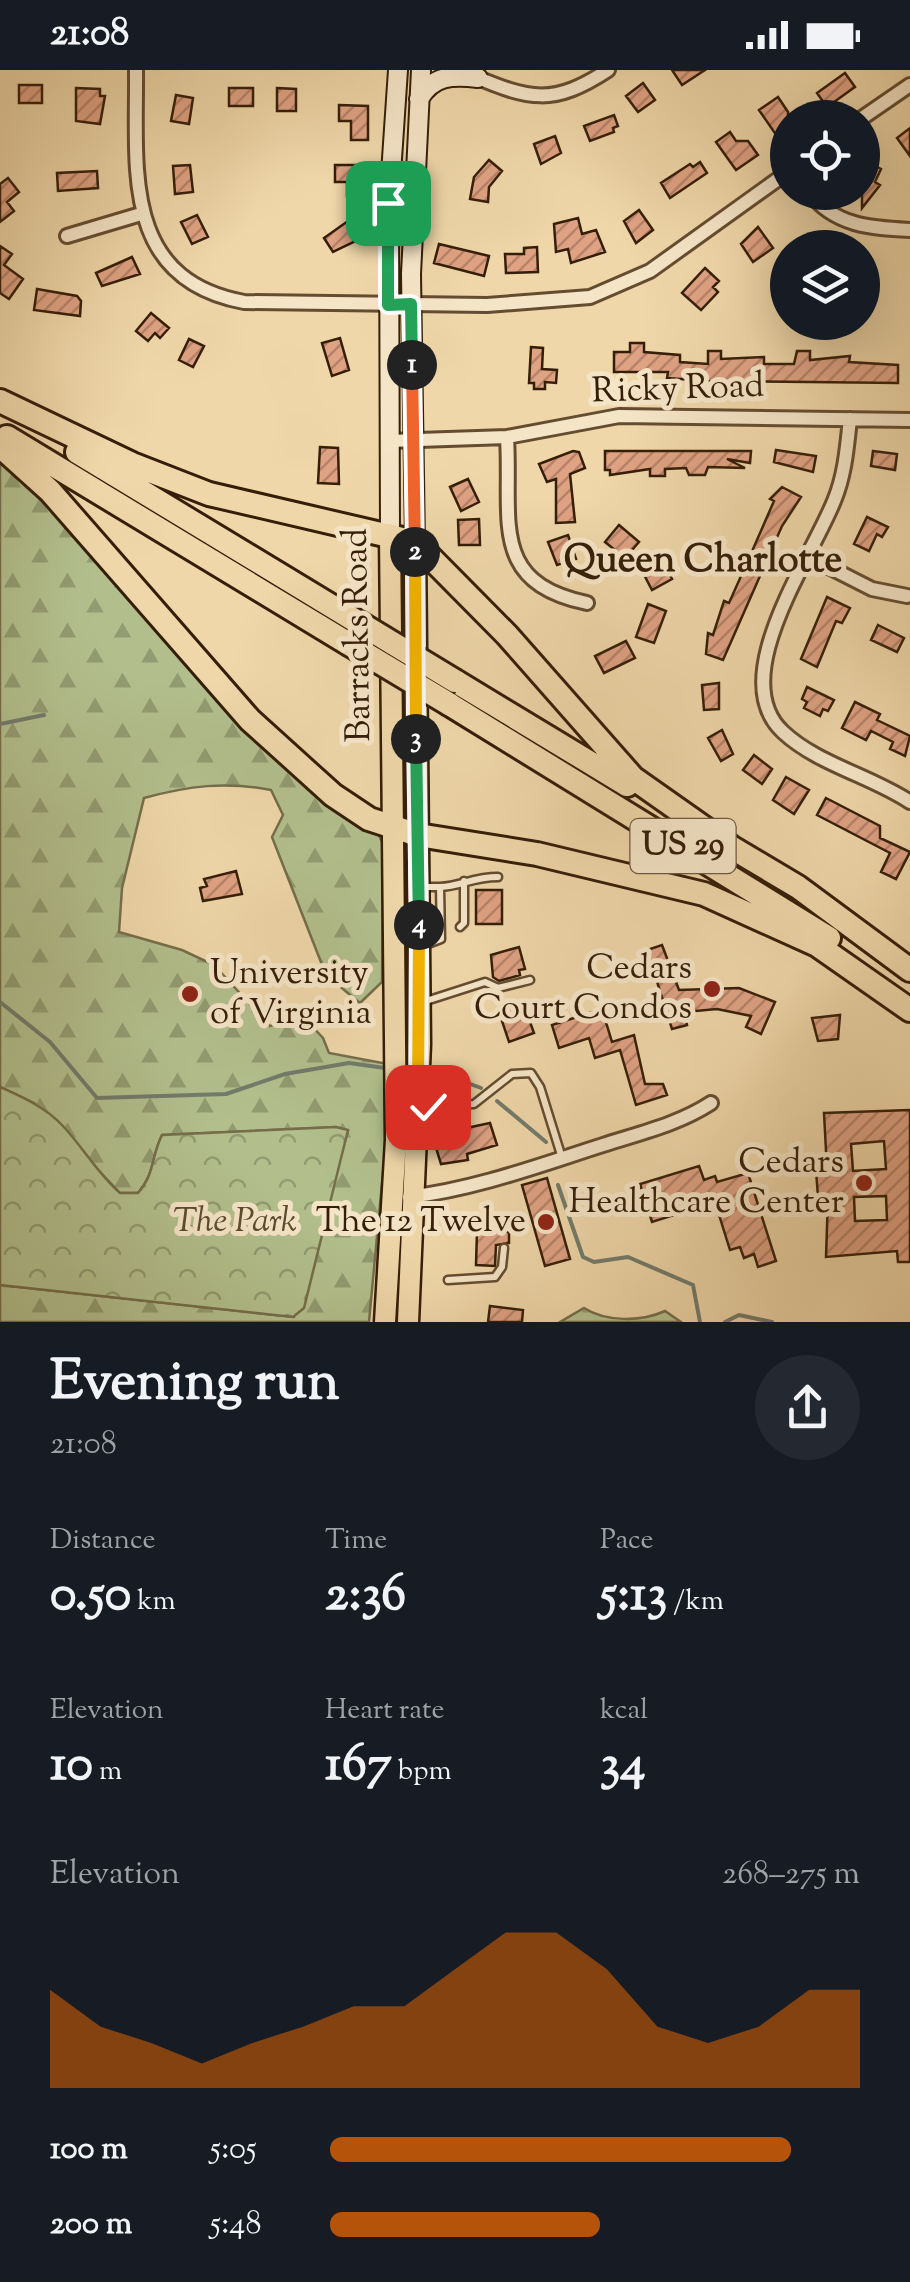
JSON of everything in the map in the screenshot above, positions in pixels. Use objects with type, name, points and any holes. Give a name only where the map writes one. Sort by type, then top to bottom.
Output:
[{"type":"highway","points":[[0,403],[132,464],[209,494],[415,542],[507,635],[633,778],[731,847]]},
{"type":"highway","name":"US 29","points":[[0,403],[353,633]]},
{"type":"highway","name":"US 29","points":[[0,432],[731,847],[798,887],[910,970]]},
{"type":"highway","points":[[0,446],[50,491],[250,720],[333,795],[369,819],[418,835],[537,854],[704,894],[817,945],[910,1010]]},
{"type":"highway","name":"US 29","points":[[452,692],[797,915],[910,1000]]},
{"type":"main road","name":"Barracks Road","points":[[385,1322],[396,1045],[388,305],[391,147],[398,70]]},
{"type":"main road","name":"Barracks Road","points":[[408,1322],[420,1044],[411,304],[416,104],[421,70]]},
{"type":"main road","points":[[416,104],[429,85],[446,77],[478,78]]},
{"type":"street","points":[[136,70],[141,214],[169,264],[214,294],[244,302],[554,302],[606,292],[650,270],[770,185]]},
{"type":"street","points":[[460,70],[511,90],[550,98],[579,90],[608,70]]},
{"type":"street","points":[[880,106],[910,85]]},
{"type":"street","points":[[826,210],[854,224],[910,230]]},
{"type":"street","points":[[67,236],[141,214]]},
{"type":"street","name":"Ricky Road","points":[[389,441],[507,438],[619,416],[910,420]]},
{"type":"street","points":[[850,419],[842,475],[762,658],[760,687],[768,712],[796,742],[910,802]]},
{"type":"street","points":[[507,438],[515,560],[543,591],[587,603]]},
{"type":"street","points":[[809,557],[872,589],[907,596]]},
{"type":"street","points":[[396,1045],[420,1044]]},
{"type":"street","points":[[392,1199],[455,1190],[562,1158],[684,1118],[712,1103]]},
{"type":"lane","points":[[418,886],[440,887],[498,877]]},
{"type":"lane","points":[[460,927],[464,882]]},
{"type":"lane","points":[[419,947],[444,937],[440,887]]},
{"type":"lane","points":[[420,1002],[485,982],[498,988],[530,980]]},
{"type":"lane","points":[[418,1106],[481,1100],[494,1086],[522,1071],[536,1078],[562,1158]]},
{"type":"lane","points":[[448,1280],[495,1276],[502,1268],[504,1248]]},
{"type":"green space","name":"University of Virginia","points":[[0,463],[44,495],[120,581],[377,831],[383,844],[382,982],[360,1003],[326,975],[272,837],[283,815],[271,790],[207,786],[144,798],[122,888],[119,932],[182,950],[214,965],[270,1026],[306,1020],[323,1038],[329,1053],[393,1065],[369,1322],[0,1322],[0,1285],[294,1317],[348,1131],[336,1127],[162,1135],[150,1172],[138,1193],[120,1193],[34,1103],[0,1087]]},
{"type":"green space","name":"The Park","points":[[0,1087],[55,1119],[120,1193],[138,1193],[150,1172],[162,1135],[336,1127],[348,1130],[304,1308],[293,1317],[0,1285]]},
{"type":"green space","points":[[584,1308],[624,1319],[665,1311],[681,1322],[560,1322]]},
{"type":"building","points":[[672,70],[705,70],[682,85]]},
{"type":"building","points":[[845,73],[855,87],[837,100],[822,100],[817,93]]},
{"type":"building","points":[[643,83],[655,100],[638,112],[626,96]]},
{"type":"building","points":[[19,85],[42,85],[42,103],[19,103]]},
{"type":"building","points":[[76,88],[100,89],[100,96],[105,96],[100,124],[76,121]]},
{"type":"building","points":[[229,88],[253,88],[253,106],[229,106]]},
{"type":"building","points":[[277,88],[296,89],[296,111],[277,111]]},
{"type":"building","points":[[176,95],[193,98],[189,124],[171,121]]},
{"type":"building","points":[[770,102],[770,126],[759,110]]},
{"type":"building","points":[[339,105],[368,106],[368,140],[351,140],[351,121],[339,121]]},
{"type":"building","points":[[614,115],[618,126],[613,128],[614,132],[590,141],[584,126]]},
{"type":"building","points":[[910,128],[910,156],[897,138]]},
{"type":"building","points":[[730,132],[736,141],[748,141],[758,155],[736,170],[716,142]]},
{"type":"building","points":[[555,136],[561,153],[541,164],[534,144]]},
{"type":"building","points":[[489,160],[502,171],[489,187],[488,202],[470,199],[474,177]]},
{"type":"building","points":[[700,162],[707,173],[670,198],[661,183]]},
{"type":"building","points":[[190,165],[193,192],[175,194],[173,166]]},
{"type":"building","points":[[335,165],[365,165],[370,184],[366,184],[366,196],[347,196],[347,182],[335,182]]},
{"type":"building","points":[[97,171],[98,188],[58,191],[57,173]]},
{"type":"building","points":[[8,178],[19,192],[7,202],[14,211],[0,222],[0,184]]},
{"type":"building","points":[[639,210],[653,230],[636,243],[624,221]]},
{"type":"building","points":[[358,214],[368,229],[360,234],[362,238],[333,252],[324,238]]},
{"type":"building","points":[[197,215],[208,237],[192,244],[181,222]]},
{"type":"building","points":[[578,218],[582,234],[596,230],[605,252],[571,263],[568,249],[556,252],[554,224]]},
{"type":"building","points":[[758,227],[770,250],[753,262],[741,244]]},
{"type":"building","points":[[439,244],[489,256],[484,276],[434,263]]},
{"type":"building","points":[[0,246],[12,254],[4,265],[23,279],[9,299],[0,293]]},
{"type":"building","points":[[537,247],[538,272],[506,273],[505,254],[524,254],[524,248]]},
{"type":"building","points":[[132,257],[140,274],[102,286],[96,273]]},
{"type":"building","points":[[705,268],[719,281],[713,287],[718,292],[701,310],[682,293]]},
{"type":"building","points":[[37,289],[77,296],[81,301],[80,316],[34,310]]},
{"type":"building","points":[[151,313],[169,328],[160,338],[155,333],[148,341],[136,331]]},
{"type":"building","points":[[340,338],[349,370],[332,376],[322,343]]},
{"type":"building","points":[[189,339],[204,346],[193,367],[179,360]]},
{"type":"building","points":[[630,343],[644,343],[644,352],[680,355],[680,362],[708,364],[708,351],[721,351],[721,359],[764,357],[764,364],[794,364],[797,351],[810,351],[810,360],[850,356],[849,362],[898,365],[898,383],[708,381],[667,378],[668,372],[614,372],[614,352],[630,352]]},
{"type":"building","points":[[531,347],[543,348],[542,369],[557,370],[556,383],[545,382],[545,389],[534,389],[534,383],[529,383]]},
{"type":"building","points":[[320,447],[338,448],[339,484],[318,483]]},
{"type":"building","points":[[776,450],[816,456],[813,472],[774,462]]},
{"type":"building","points":[[605,451],[751,451],[750,463],[727,459],[745,468],[708,467],[705,475],[689,475],[686,468],[665,469],[665,476],[650,476],[650,469],[610,475],[610,470],[605,470]]},
{"type":"building","points":[[873,451],[897,454],[895,470],[871,466]]},
{"type":"building","points":[[579,452],[585,468],[570,474],[575,522],[556,523],[556,479],[547,482],[539,464]]},
{"type":"building","points":[[468,479],[479,502],[461,511],[450,487]]},
{"type":"building","points":[[782,487],[801,497],[782,526],[723,660],[706,654],[708,633],[713,635],[724,601],[729,603],[774,501],[770,499]]},
{"type":"building","points":[[867,517],[888,527],[882,537],[877,534],[869,551],[854,544]]},
{"type":"building","points":[[479,519],[480,545],[459,545],[458,520]]},
{"type":"building","points":[[619,525],[639,542],[625,558],[605,542]]},
{"type":"building","points":[[568,535],[576,559],[557,565],[548,542]]},
{"type":"building","points":[[660,556],[672,579],[652,590],[640,567]]},
{"type":"building","points":[[827,597],[850,608],[842,623],[836,621],[817,667],[801,659]]},
{"type":"building","points":[[648,604],[666,611],[654,643],[636,637]]},
{"type":"building","points":[[878,625],[904,638],[897,652],[871,640]]},
{"type":"building","points":[[626,641],[635,658],[604,673],[595,656]]},
{"type":"building","points":[[719,683],[719,709],[704,710],[702,685]]},
{"type":"building","points":[[807,687],[834,700],[828,711],[823,709],[820,716],[804,708],[807,702],[802,699]]},
{"type":"building","points":[[855,702],[880,714],[877,720],[910,736],[905,756],[890,749],[893,742],[871,731],[866,740],[842,728]]},
{"type":"building","points":[[722,730],[733,754],[721,761],[708,738]]},
{"type":"building","points":[[754,755],[772,769],[762,784],[743,770]]},
{"type":"building","points":[[786,777],[809,790],[794,814],[773,800]]},
{"type":"building","points":[[826,798],[880,826],[880,838],[910,852],[896,879],[881,872],[890,853],[817,815]]},
{"type":"building","points":[[236,871],[242,894],[203,901],[200,888],[207,886],[204,879]]},
{"type":"building","points":[[476,890],[502,890],[502,924],[476,924]]},
{"type":"building","name":"Cedars Court Condos","points":[[662,945],[679,990],[739,988],[775,1002],[761,1034],[746,1027],[751,1016],[717,1009],[684,1012],[687,1025],[672,1029],[647,950]]},
{"type":"building","points":[[519,947],[525,969],[519,970],[520,975],[499,981],[493,977],[491,955]]},
{"type":"building","points":[[522,1000],[534,1033],[509,1042],[498,1009]]},
{"type":"building","points":[[602,1009],[612,1042],[634,1035],[645,1084],[663,1084],[667,1095],[636,1105],[620,1050],[595,1058],[589,1038],[559,1048],[552,1025]]},
{"type":"building","points":[[840,1015],[838,1039],[818,1041],[812,1018]]},
{"type":"building","name":"Cedars Healthcare Center","points":[[910,1110],[910,1262],[898,1262],[897,1251],[826,1257],[828,1197],[818,1197],[816,1170],[827,1170],[824,1113]],"holes":[[[884,1141],[886,1169],[853,1171],[851,1144]],[[886,1196],[887,1220],[855,1221],[854,1197]]]},
{"type":"building","points":[[490,1123],[497,1145],[467,1154],[468,1160],[441,1164],[434,1141],[444,1137],[443,1133]]},
{"type":"building","points":[[699,1166],[704,1180],[715,1176],[717,1182],[748,1173],[776,1261],[758,1267],[754,1254],[744,1258],[740,1247],[730,1250],[715,1202],[652,1222],[640,1184]]},
{"type":"building","name":"The 12 Twelve","points":[[547,1178],[570,1259],[545,1266],[522,1185]]},
{"type":"building","points":[[477,1231],[509,1232],[509,1243],[496,1245],[495,1266],[476,1265]]},
{"type":"building","points":[[490,1306],[523,1310],[522,1322],[488,1322]]},
{"type":"waterway","points":[[0,724],[44,715]]},
{"type":"waterway","points":[[0,1002],[50,1042],[97,1098],[226,1094],[285,1074],[349,1063],[385,1068]]},
{"type":"waterway","points":[[433,1070],[481,1088]]},
{"type":"waterway","points":[[497,1101],[546,1142]]},
{"type":"waterway","points":[[558,1185],[583,1257],[594,1262],[628,1257],[693,1285],[700,1322]]},
{"type":"waterway","points":[[725,1322],[739,1315],[772,1322]]},
{"type":"place","name":"Cedars Court Condos","points":[[712,989]]},
{"type":"place","name":"University of Virginia","points":[[190,994]]},
{"type":"place","name":"Cedars Healthcare Center","points":[[864,1183]]},
{"type":"place","name":"The 12 Twelve","points":[[546,1222]]},
{"type":"district","name":"Queen Charlotte","points":[[703,562]]},
{"type":"route","points":[[388,203],[388,305],[411,304],[418,1106],[428,1107]]}]
